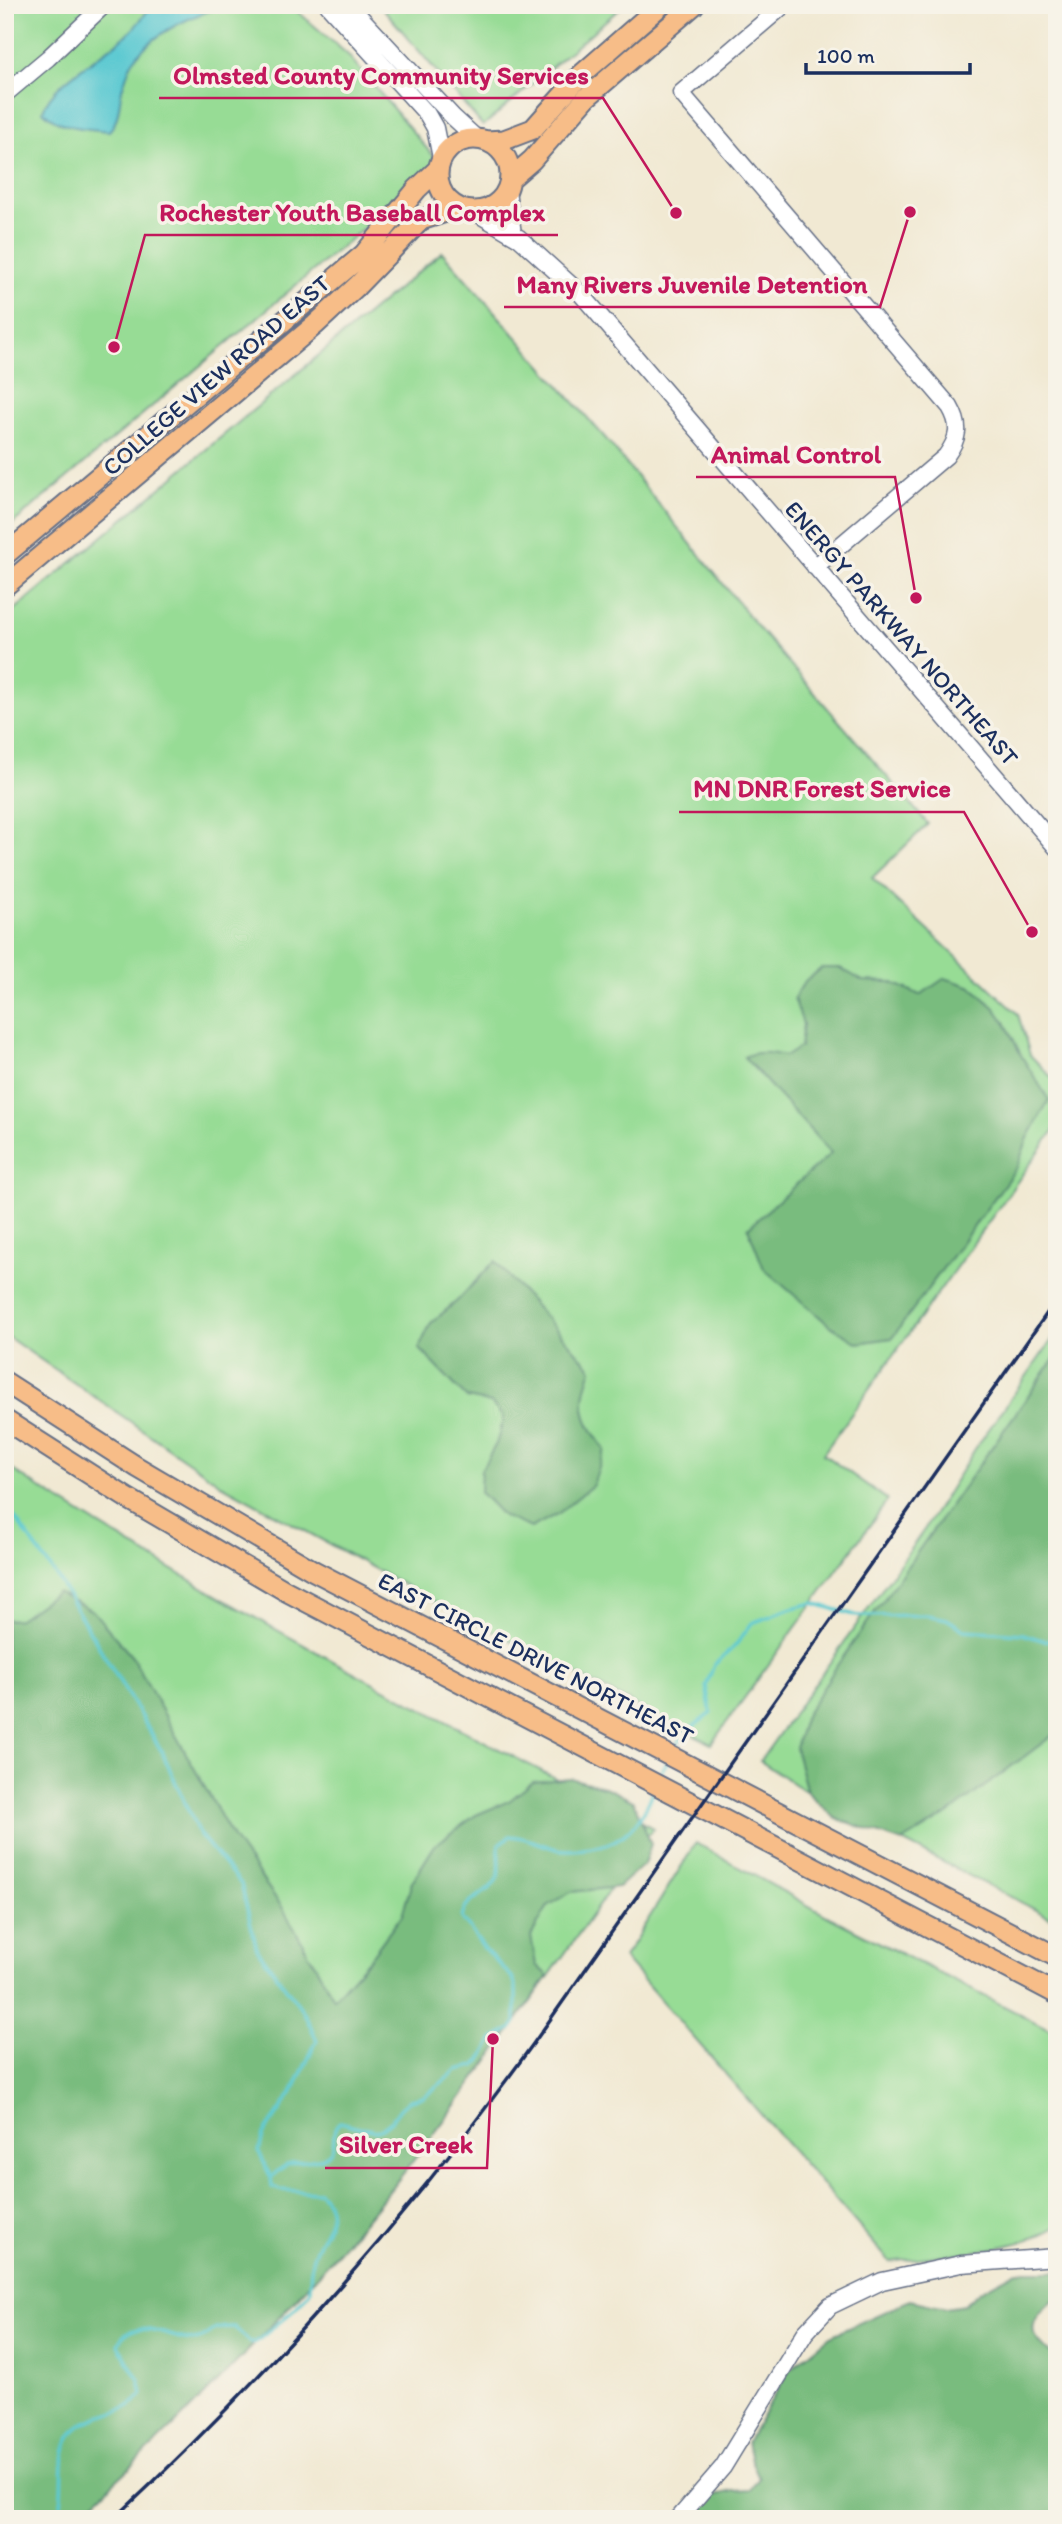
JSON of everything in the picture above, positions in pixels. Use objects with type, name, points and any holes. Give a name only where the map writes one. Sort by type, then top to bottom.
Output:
[{"type":"main road","points":[[661,5],[581,75],[533,129],[504,140],[456,143],[439,164],[441,193],[448,202],[466,210],[488,208],[500,201],[509,184],[587,97],[694,5]]},
{"type":"main road","points":[[482,140],[494,144],[505,156],[510,171],[509,184]]},
{"type":"main road","name":"COLLEGE VIEW ROAD EAST","points":[[5,555],[364,254],[439,164]]},
{"type":"main road","name":"COLLEGE VIEW ROAD EAST","points":[[5,586],[315,325],[421,220],[466,210]]},
{"type":"main road","name":"EAST CIRCLE DRIVE NORTHEAST","points":[[5,1382],[137,1468],[258,1540],[408,1621],[651,1744],[1057,1957]]},
{"type":"main road","points":[[5,1420],[240,1566],[369,1637],[1057,1994]]},
{"type":"street","points":[[5,80],[104,5]]},
{"type":"street","points":[[328,5],[427,114],[435,128],[439,164]]},
{"type":"street","points":[[349,5],[453,117],[482,140]]},
{"type":"street","points":[[784,5],[681,93],[950,407],[958,425],[958,435],[946,456],[815,567]]},
{"type":"street","points":[[5,94],[48,58],[81,24]]},
{"type":"street","points":[[509,184],[513,234]]},
{"type":"street","name":"ENERGY PARKWAY NORTHEAST","points":[[466,210],[513,234],[582,295],[1057,848]]},
{"type":"street","points":[[678,2519],[723,2467],[805,2333],[831,2306],[882,2281],[961,2264],[1057,2257]]},
{"type":"green space","points":[[5,5],[290,5],[347,54],[440,164],[5,530]]},
{"type":"green space","points":[[380,5],[624,5],[483,126]]},
{"type":"green space","points":[[442,252],[607,440],[761,631],[928,824],[872,878],[1018,1014],[1030,1055],[1057,1083],[1057,1126],[823,1454],[888,1500],[711,1744],[426,1597],[225,1487],[5,1335],[5,618]]},
{"type":"green space","points":[[822,968],[840,968],[863,981],[891,982],[920,995],[945,978],[972,987],[995,1008],[1005,1022],[1022,1057],[1049,1100],[1028,1138],[1017,1167],[892,1338],[858,1343],[829,1325],[764,1269],[748,1228],[831,1153],[744,1057],[760,1053],[786,1056],[800,1047],[803,1024],[794,998],[805,981]]},
{"type":"green space","points":[[495,1261],[592,1369],[585,1393],[585,1412],[591,1429],[605,1450],[593,1485],[559,1513],[531,1528],[504,1517],[480,1492],[481,1470],[496,1444],[504,1418],[491,1403],[467,1398],[419,1348],[431,1323],[457,1301]]},
{"type":"green space","points":[[1057,1333],[1057,1921],[807,1792],[760,1761],[926,1527],[975,1449]]},
{"type":"green space","points":[[1057,1355],[1057,1732],[948,1814],[902,1842],[835,1818],[807,1792],[795,1748],[805,1716],[838,1664]]},
{"type":"green space","points":[[5,1465],[162,1564],[243,1611],[405,1700],[653,1828],[456,2105],[386,2195],[313,2281],[236,2363],[75,2519],[5,2519]]},
{"type":"green space","points":[[57,1592],[93,1611],[133,1658],[233,1838],[282,1907],[334,1998],[370,1958],[402,1915],[412,1882],[435,1845],[476,1815],[509,1801],[533,1782],[570,1778],[607,1788],[633,1801],[651,1844],[644,1864],[618,1887],[571,1892],[548,1906],[531,1936],[536,1965],[548,1976],[468,2089],[405,2171],[311,2282],[235,2364],[75,2519],[5,2519],[5,1620],[19,1619]]},
{"type":"green space","points":[[696,1843],[831,1918],[1057,2033],[1057,2226],[1040,2235],[999,2247],[890,2262],[624,1958]]},
{"type":"green space","points":[[1017,2271],[1057,2271],[1057,2297],[1039,2314],[1033,2328],[1039,2342],[1057,2359],[1057,2519],[684,2519],[703,2498],[750,2490],[759,2478],[751,2461],[747,2442],[789,2370],[830,2336],[910,2300],[945,2308],[964,2305],[980,2291]]},
{"type":"water","points":[[153,5],[230,5],[177,25],[164,32],[142,51],[129,69],[117,115],[109,131],[65,124],[43,111],[57,89],[122,39]]},
{"type":"waterway","points":[[5,1504],[57,1577],[161,1750],[199,1834],[241,1884],[257,1949],[303,2011],[317,2040],[292,2093],[263,2135],[259,2152],[271,2178]]},
{"type":"waterway","points":[[673,1751],[685,1733],[711,1713],[706,1686],[714,1665],[735,1646],[752,1623],[792,1608],[813,1603],[858,1616],[927,1615],[947,1619],[964,1630],[1023,1634],[1045,1641],[1057,1636]]},
{"type":"waterway","points":[[657,1778],[668,1761]]},
{"type":"waterway","points":[[56,2519],[62,2499],[64,2454],[72,2434],[88,2421],[127,2407],[142,2394],[139,2380],[118,2345],[124,2336],[141,2329],[196,2340],[214,2330],[234,2327],[251,2343],[256,2342],[295,2309],[310,2291],[313,2257],[330,2216],[330,2208],[319,2192],[280,2190],[272,2187],[271,2178],[287,2165],[324,2157],[332,2148],[335,2129],[340,2122],[375,2131],[382,2128],[410,2100],[424,2097],[457,2070],[475,2066],[493,2039],[511,2029],[516,2022],[516,1987],[513,1978],[485,1950],[462,1918],[468,1905],[498,1877],[499,1844],[510,1836],[564,1850],[597,1847],[609,1843],[620,1838],[637,1822],[654,1789]]},
{"type":"waterway","points":[[5,2510],[24,2519]]},
{"type":"railway","points":[[114,2519],[282,2351],[387,2232],[486,2108],[1057,1299]]},
{"type":"place","name":"Many Rivers Juvenile Detention","points":[[910,212]]},
{"type":"place","name":"Olmsted County Community Services","points":[[676,213]]},
{"type":"place","name":"Rochester Youth Baseball Complex","points":[[114,347]]},
{"type":"place","name":"Animal Control","points":[[916,598]]},
{"type":"place","name":"MN DNR Forest Service","points":[[1032,932]]},
{"type":"place","name":"Silver Creek","points":[[493,2039]]}]
